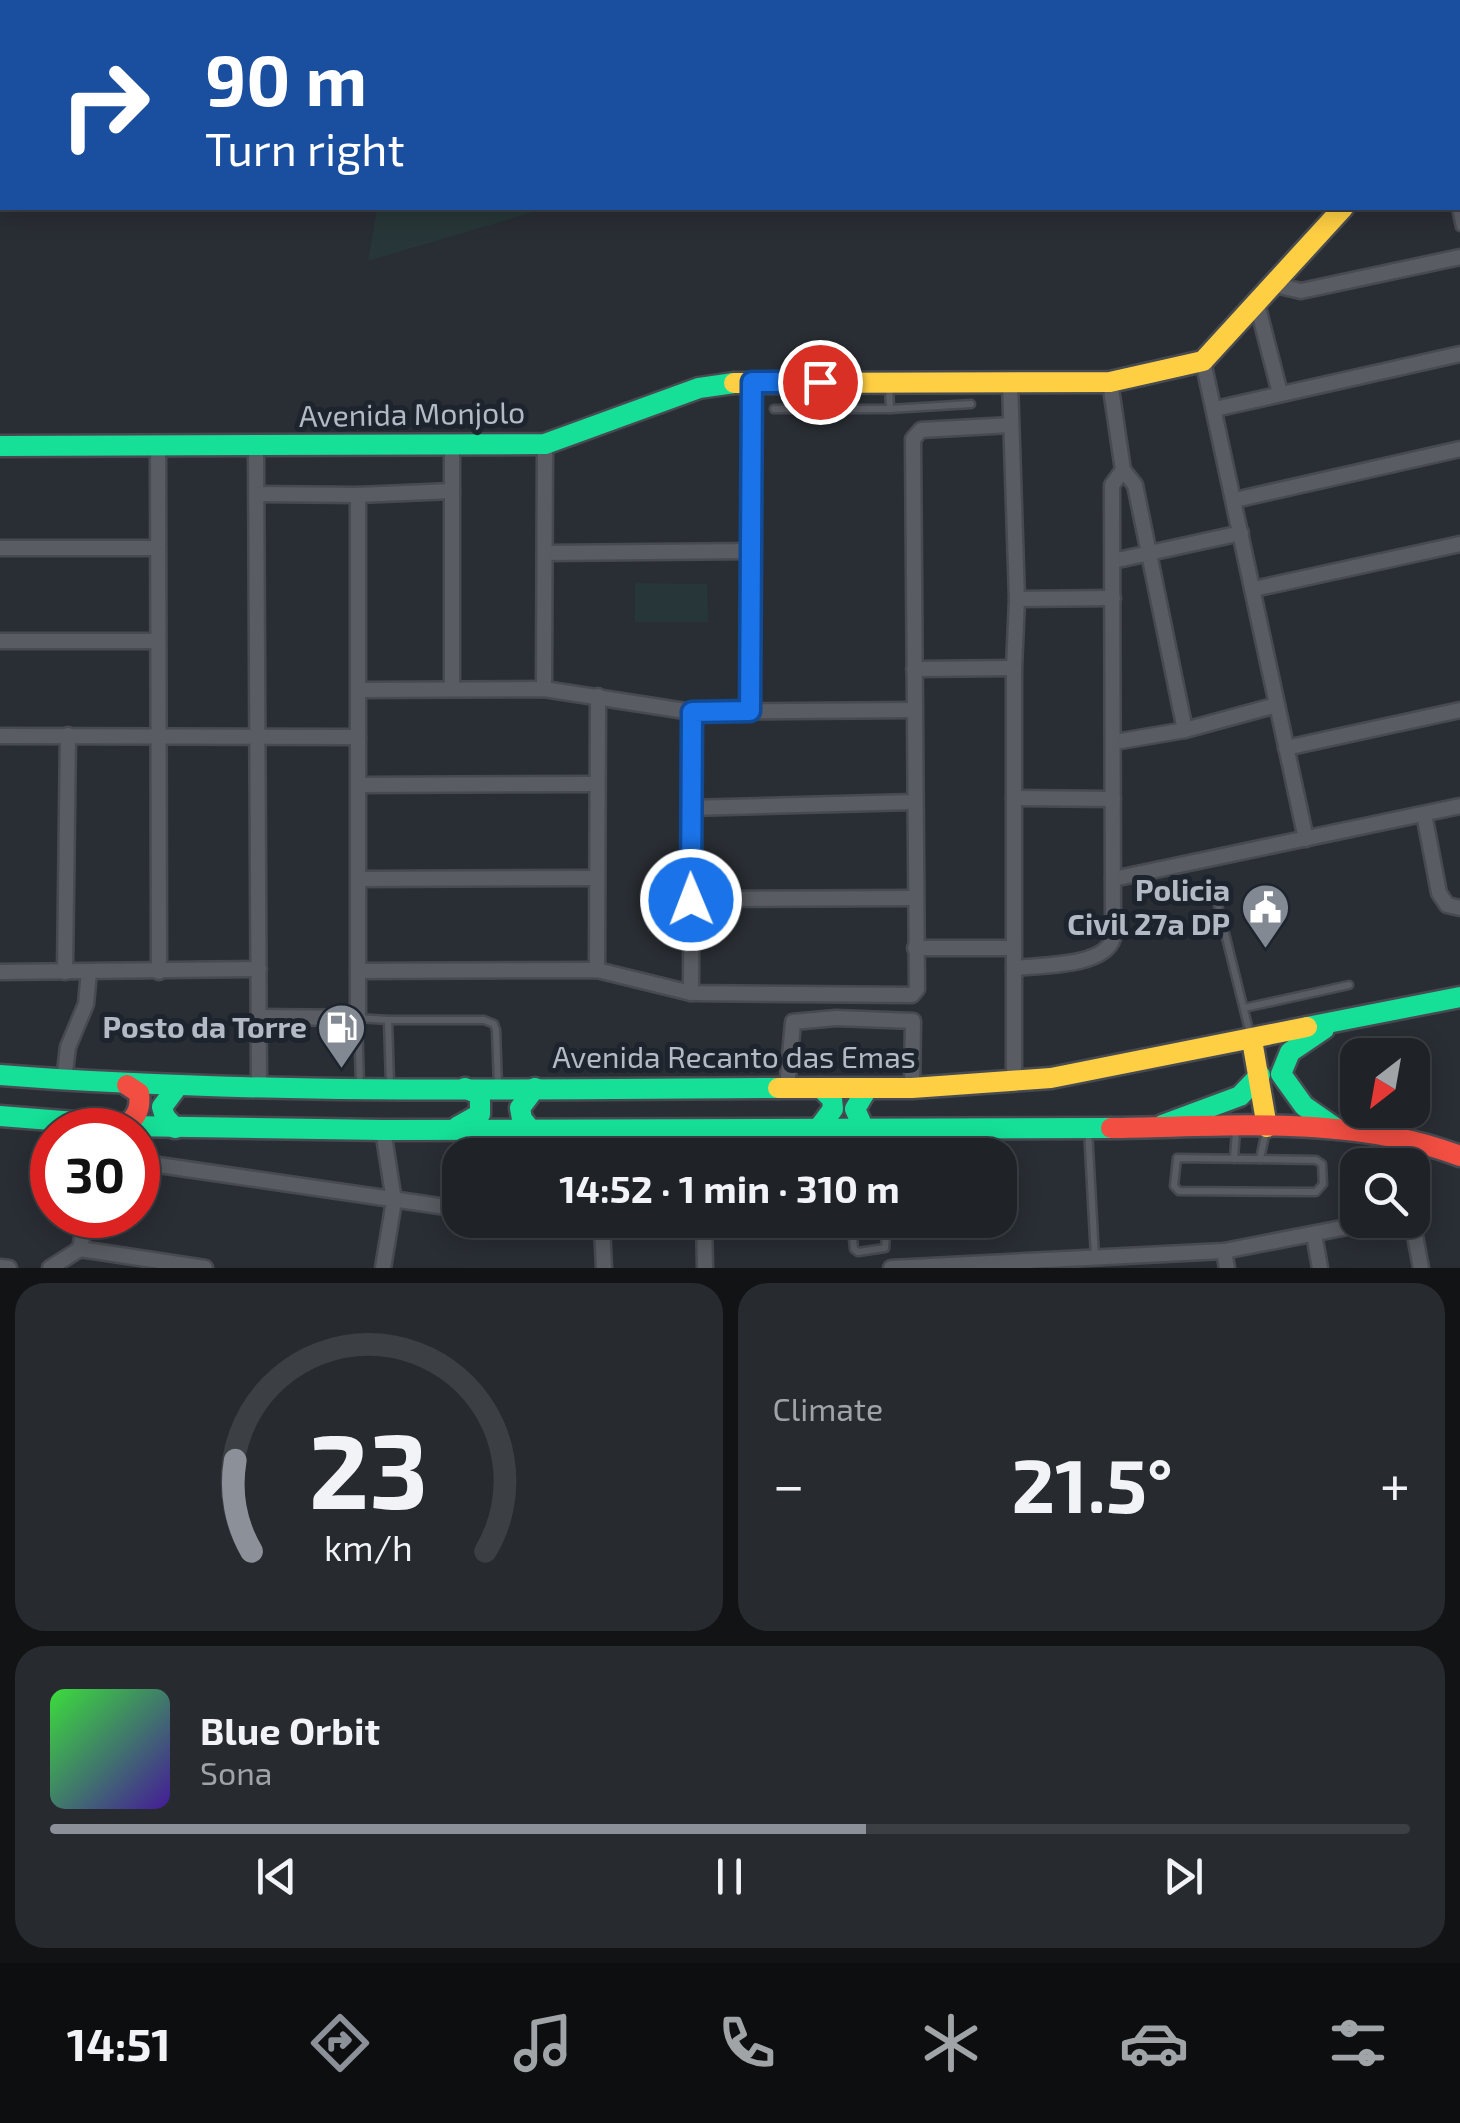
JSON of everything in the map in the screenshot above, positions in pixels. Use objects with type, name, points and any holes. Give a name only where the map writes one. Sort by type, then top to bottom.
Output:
[{"type":"main road","points":[[1203,362],[1342,210]]},
{"type":"main road","name":"Avenida Monjolo","points":[[0,446],[544,444],[700,388],[752,382],[1110,382],[1203,362]]},
{"type":"main road","name":"Avenida Recanto das Emas","points":[[0,1075],[127,1085],[260,1089],[867,1089],[1014,1083],[1100,1070],[1460,997]]},
{"type":"main road","points":[[1339,1021],[1304,1040],[1286,1057],[1281,1074],[1287,1088],[1306,1108],[1344,1132]]},
{"type":"main road","points":[[1252,1040],[1267,1127]]},
{"type":"main road","points":[[1145,1129],[1240,1096],[1260,1075]]},
{"type":"main road","points":[[127,1085],[139,1093],[140,1108]]},
{"type":"main road","points":[[175,1128],[164,1118],[162,1108],[165,1097],[178,1087]]},
{"type":"main road","points":[[451,1130],[480,1114],[480,1095],[465,1088]]},
{"type":"main road","points":[[531,1130],[520,1120],[519,1111],[522,1100],[535,1088]]},
{"type":"main road","points":[[736,1088],[726,1109],[738,1128]]},
{"type":"main road","points":[[818,1128],[833,1109],[832,1099],[822,1088]]},
{"type":"main road","points":[[864,1129],[854,1108],[867,1089]]},
{"type":"main road","points":[[0,1116],[30,1118]]},
{"type":"main road","points":[[160,1127],[1267,1127],[1398,1137],[1428,1143],[1460,1156]]},
{"type":"street","points":[[1275,285],[1301,291],[1460,257]]},
{"type":"street","points":[[1257,304],[1280,393]]},
{"type":"street","points":[[1215,408],[1460,354]]},
{"type":"street","points":[[1203,362],[1306,839]]},
{"type":"street","points":[[750,711],[752,382]]},
{"type":"street","points":[[1110,382],[1122,470],[1135,485],[1185,730]]},
{"type":"street","points":[[1010,383],[1016,600],[1014,1083]]},
{"type":"street","points":[[358,972],[597,970],[691,993],[912,995],[917,989],[913,802],[915,434],[921,430],[1011,425]]},
{"type":"street","points":[[544,444],[544,689]]},
{"type":"street","points":[[158,446],[159,972]]},
{"type":"street","points":[[452,446],[452,688]]},
{"type":"street","points":[[256,447],[260,1089]]},
{"type":"street","points":[[1235,500],[1460,449]]},
{"type":"street","points":[[1014,968],[1093,958],[1107,951],[1113,938],[1112,486],[1122,470]]},
{"type":"street","points":[[258,494],[358,495],[452,490]]},
{"type":"street","points":[[260,1017],[358,1018],[358,495]]},
{"type":"street","points":[[1112,562],[1241,534]]},
{"type":"street","points":[[1254,590],[1460,544]]},
{"type":"street","points":[[0,548],[158,548]]},
{"type":"street","points":[[546,553],[752,551]]},
{"type":"street","points":[[1016,600],[1113,598]]},
{"type":"street","points":[[0,641],[158,641]]},
{"type":"street","points":[[914,669],[1014,668]]},
{"type":"street","points":[[359,690],[544,689],[692,712],[913,710]]},
{"type":"street","points":[[597,970],[598,696]]},
{"type":"street","points":[[1115,742],[1185,730],[1277,705]]},
{"type":"street","points":[[1286,748],[1460,710]]},
{"type":"street","points":[[691,993],[692,712]]},
{"type":"street","points":[[65,972],[68,735]]},
{"type":"street","points":[[0,736],[358,737]]},
{"type":"street","points":[[359,785],[596,784]]},
{"type":"street","points":[[1014,798],[1113,800]]},
{"type":"street","points":[[689,808],[913,802]]},
{"type":"street","points":[[1113,879],[1460,806]]},
{"type":"street","points":[[1424,814],[1439,892],[1447,905],[1460,908]]},
{"type":"street","points":[[359,879],[596,878]]},
{"type":"street","points":[[691,900],[914,898]]},
{"type":"street","points":[[915,948],[1013,948]]},
{"type":"street","points":[[0,972],[259,970]]},
{"type":"street","points":[[64,1080],[68,1047],[86,1004],[88,972]]},
{"type":"street","points":[[836,1018],[837,993]]},
{"type":"street","points":[[788,1088],[793,1022],[836,1018],[913,1020],[912,1088]]},
{"type":"street","points":[[382,1268],[394,1201],[383,1130]]},
{"type":"street","points":[[702,1130],[702,1138]]},
{"type":"street","points":[[1398,1137],[1402,1148]]},
{"type":"street","points":[[1420,1148],[1428,1143]]},
{"type":"street","points":[[160,1165],[442,1207]]},
{"type":"street","points":[[891,1268],[1088,1262],[1224,1251],[1340,1229]]},
{"type":"street","points":[[1314,1234],[1320,1268]]},
{"type":"street","points":[[80,1248],[82,1238]]},
{"type":"street","points":[[602,1238],[604,1268]]},
{"type":"street","points":[[702,1238],[705,1268]]},
{"type":"street","points":[[1415,1238],[1420,1268]]},
{"type":"street","points":[[50,1268],[80,1248],[205,1268]]},
{"type":"street","points":[[1224,1251],[1227,1268]]},
{"type":"street","points":[[0,1267],[9,1268]]},
{"type":"lane","points":[[889,382],[890,409]]},
{"type":"lane","points":[[774,409],[971,404]]},
{"type":"lane","points":[[1214,889],[1252,1040]]},
{"type":"lane","points":[[1244,1008],[1349,984]]},
{"type":"lane","points":[[360,1088],[358,1018],[491,1022],[496,1030],[498,1088]]},
{"type":"lane","points":[[388,1020],[390,1088]]},
{"type":"lane","points":[[1260,1159],[1267,1127]]},
{"type":"lane","points":[[1088,1128],[1088,1262]]},
{"type":"lane","points":[[617,1138],[620,1129]]},
{"type":"lane","points":[[620,1129],[623,1138]]},
{"type":"lane","points":[[858,1138],[864,1129],[871,1138]]},
{"type":"lane","points":[[1234,1159],[1236,1129]]},
{"type":"lane","points":[[1178,1158],[1234,1159],[1320,1161],[1321,1189],[1316,1192],[1174,1188],[1174,1162],[1178,1158]]},
{"type":"lane","points":[[853,1238],[858,1252],[885,1248],[886,1238]]},
{"type":"shaded area","points":[[377,210],[540,210],[368,261]]},
{"type":"shaded area","points":[[635,583],[707,584],[708,622],[635,622]]},
{"type":"traffic: fast","points":[[0,446],[545,444],[699,388],[734,383]]},
{"type":"traffic: fast","points":[[1307,1027],[1460,997]]},
{"type":"traffic: fast","points":[[1324,1029],[1290,1052],[1281,1074],[1304,1106],[1337,1129]]},
{"type":"traffic: fast","points":[[0,1075],[292,1088],[778,1088]]},
{"type":"traffic: fast","points":[[1162,1125],[1240,1096],[1260,1075]]},
{"type":"traffic: fast","points":[[175,1128],[162,1107],[177,1087]]},
{"type":"traffic: fast","points":[[457,1127],[480,1114],[480,1095],[465,1088]]},
{"type":"traffic: fast","points":[[531,1130],[522,1119],[520,1108],[535,1088]]},
{"type":"traffic: fast","points":[[818,1129],[833,1109],[832,1099],[821,1088]]},
{"type":"traffic: fast","points":[[864,1129],[855,1109],[867,1089]]},
{"type":"traffic: fast","points":[[0,1116],[126,1126],[383,1130],[1111,1128]]},
{"type":"traffic: slow","points":[[734,383],[1110,382],[1203,361],[1341,210]]},
{"type":"traffic: slow","points":[[778,1088],[912,1088],[1051,1078],[1307,1027]]},
{"type":"traffic: slow","points":[[1252,1040],[1267,1127]]},
{"type":"traffic: jam","points":[[127,1085],[139,1093],[137,1108]]},
{"type":"traffic: jam","points":[[1111,1128],[1332,1128],[1419,1143],[1460,1156]]},
{"type":"place","name":"Policia Civil 27a DP","points":[[1265,950]]},
{"type":"place","name":"Posto da Torre","points":[[342,1070]]},
{"type":"route","points":[[691,900],[692,712],[750,711],[752,382],[820,382]]}]
